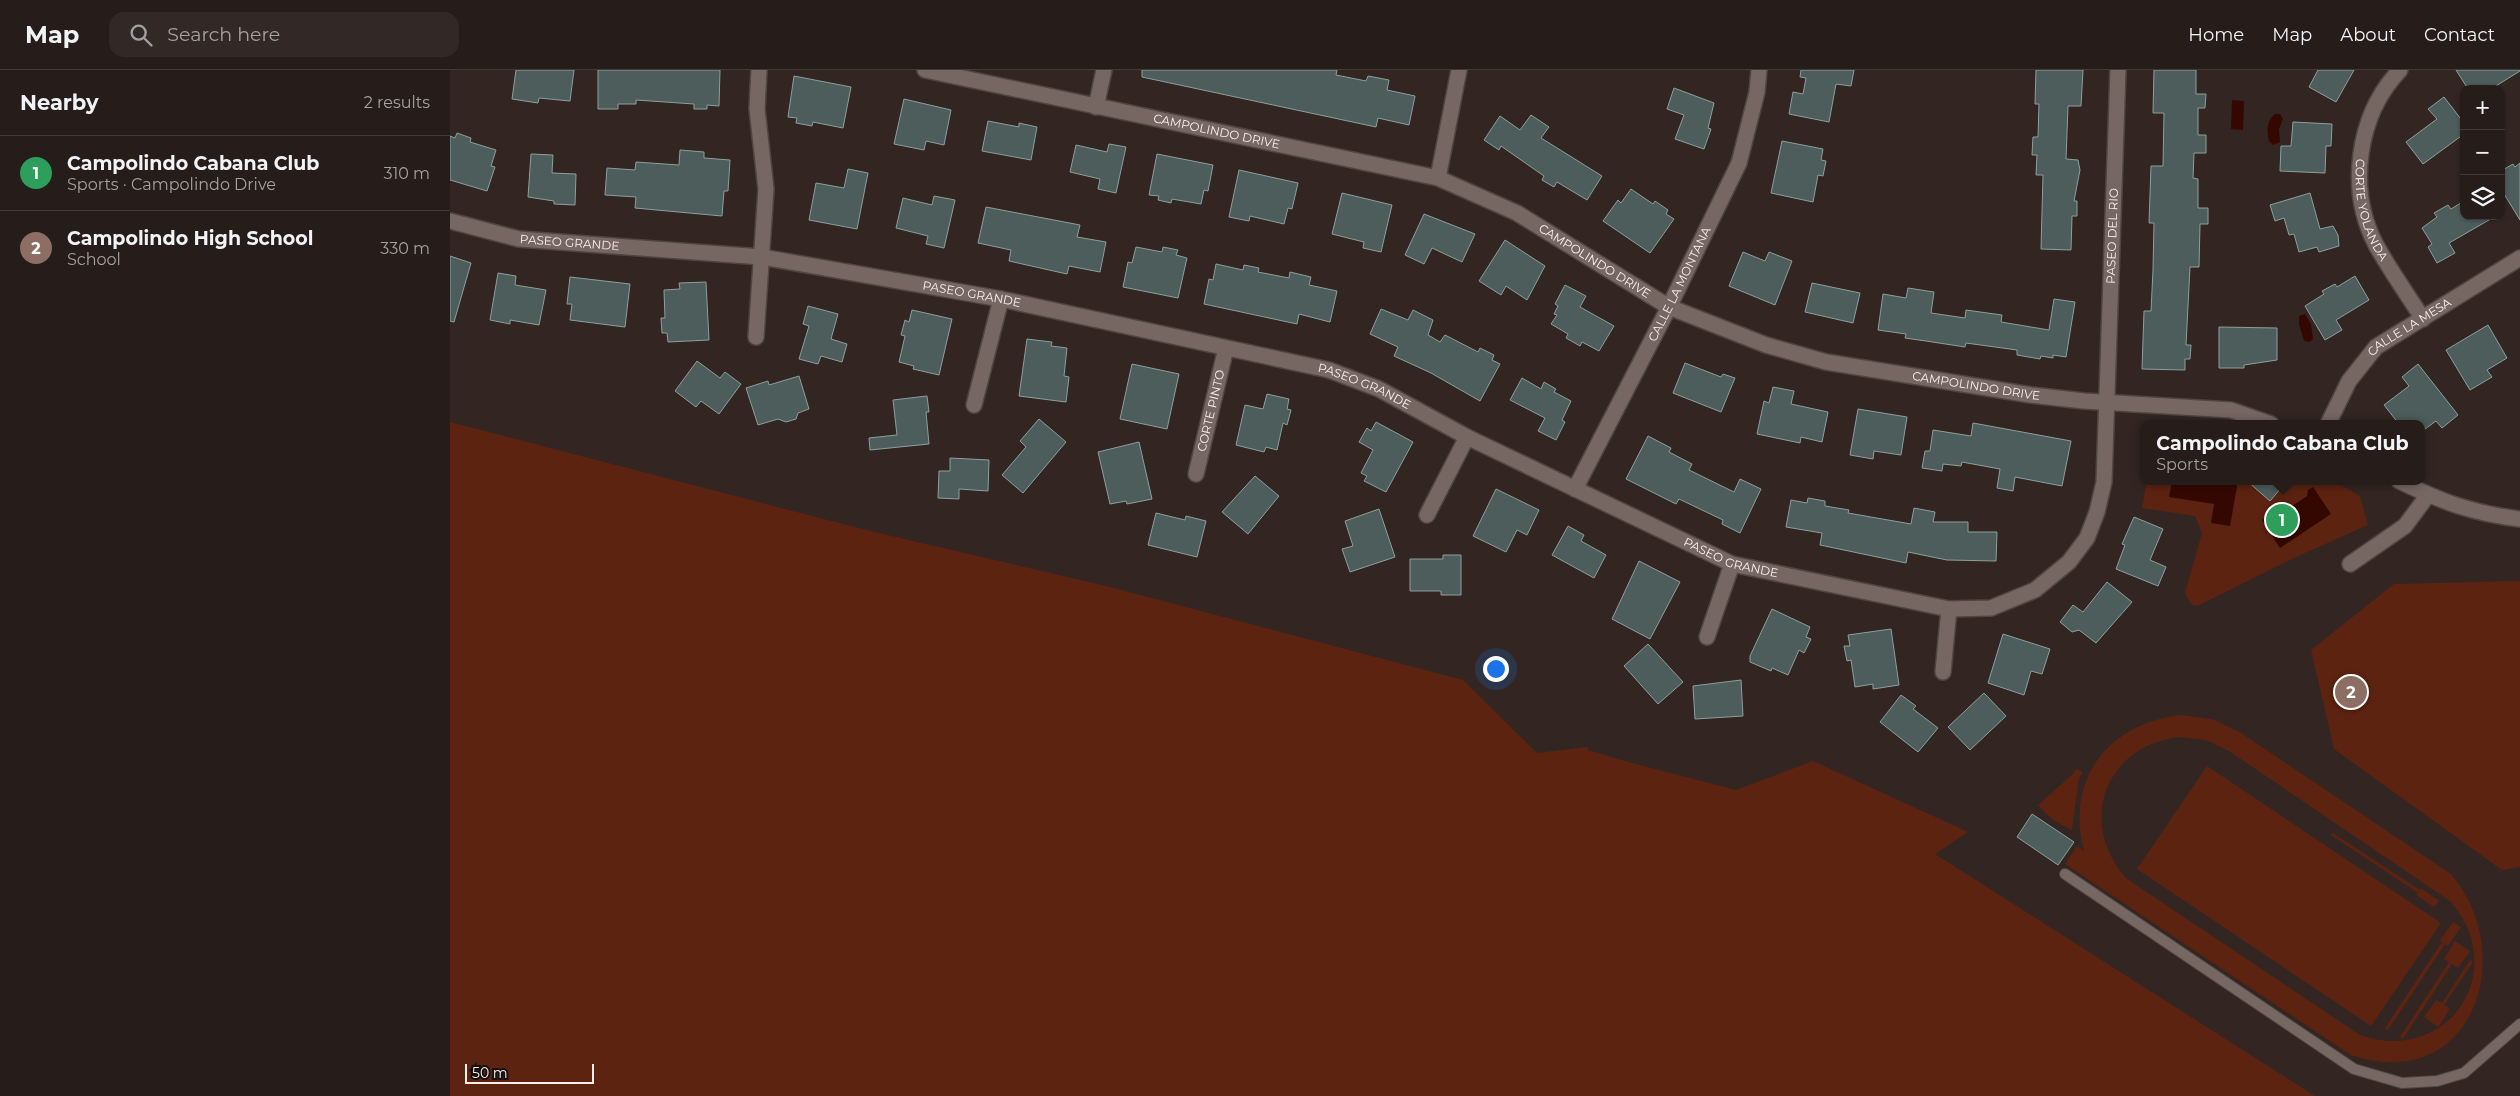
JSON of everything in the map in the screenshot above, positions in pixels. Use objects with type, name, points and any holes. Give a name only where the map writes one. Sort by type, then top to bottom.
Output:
[{"type":"street","points":[[756,337],[766,189],[757,109],[759,70]]},
{"type":"street","name":"CAMPOLINDO DRIVE","points":[[925,70],[1438,178],[1517,212],[1669,307],[1766,345],[1826,362],[2031,395],[2231,410],[2260,420]]},
{"type":"street","points":[[1096,107],[1104,70]]},
{"type":"street","points":[[1438,178],[1459,70]]},
{"type":"street","name":"CALLE LA MONTANA","points":[[1575,489],[1669,307],[1740,163],[1757,92],[1759,70]]},
{"type":"street","name":"PASEO DEL RIO","points":[[2105,401],[2118,70]]},
{"type":"street","name":"CORTE YOLANDA","points":[[2400,70],[2380,97],[2368,125],[2358,163],[2362,205],[2376,244],[2423,319]]},
{"type":"street","name":"PASEO GRANDE","points":[[450,221],[520,239],[762,257],[1001,299],[1329,370],[1379,389],[1467,437],[1732,564],[1949,609],[1991,608],[2035,590],[2069,562],[2087,538],[2097,512],[2104,482],[2105,401]]},
{"type":"street","name":"CALLE LA MESA","points":[[2330,420],[2350,381],[2376,347],[2520,258]]},
{"type":"street","points":[[974,405],[1001,299]]},
{"type":"street","name":"CORTE PINTO","points":[[1196,474],[1226,348]]},
{"type":"street","points":[[1428,515],[1467,437]]},
{"type":"street","points":[[2407,485],[2447,504],[2489,515],[2520,519]]},
{"type":"street","points":[[2350,564],[2406,526],[2428,495]]},
{"type":"street","points":[[1708,636],[1732,564]]},
{"type":"street","points":[[1942,672],[1949,609]]},
{"type":"lane","points":[[2066,874],[2354,1069],[2402,1083],[2437,1081],[2464,1073],[2520,1024]]},
{"type":"shaded area","points":[[2232,100],[2244,101],[2243,130],[2231,129]]},
{"type":"shaded area","points":[[2275,114],[2280,114],[2283,119],[2279,129],[2280,142],[2273,145],[2269,141],[2268,127],[2270,120]]},
{"type":"shaded area","points":[[2305,314],[2311,324],[2313,339],[2310,342],[2304,341],[2299,324],[2299,316]]},
{"type":"shaded area","points":[[450,422],[866,530],[1110,587],[1463,680],[1537,753],[1588,747],[1588,750],[1632,763],[1736,790],[1813,761],[1968,832],[1935,854],[2315,1096],[450,1096]]},
{"type":"shaded area","points":[[2146,485],[2341,485],[2360,496],[2368,525],[2296,557],[2197,606],[2191,604],[2185,593],[2202,533],[2195,516],[2142,508]]},
{"type":"shaded area","points":[[2171,485],[2237,485],[2230,526],[2211,523],[2214,504],[2169,497]]},
{"type":"shaded area","points":[[2313,487],[2331,514],[2280,548],[2262,520],[2267,517],[2274,518],[2307,496],[2308,490]]},
{"type":"shaded area","points":[[2520,581],[2520,867],[2502,870],[2334,749],[2311,650],[2394,584]]},
{"type":"shaded area","points":[[2180,715],[2212,719],[2241,733],[2451,874],[2471,907],[2482,942],[2482,978],[2472,1010],[2454,1037],[2427,1055],[2393,1062],[2351,1055],[2065,864],[2077,846],[2084,851],[2080,825],[2081,801],[2087,779],[2098,759],[2113,743],[2132,730],[2154,720]],"holes":[[[2180,737],[2206,740],[2229,751],[2450,901],[2468,928],[2474,956],[2472,982],[2461,1006],[2443,1025],[2419,1037],[2391,1041],[2360,1035],[2127,879],[2112,857],[2103,834],[2102,812],[2106,790],[2117,771],[2133,755],[2154,743]]]},
{"type":"shaded area","points":[[2207,766],[2441,923],[2371,1026],[2137,869]]},
{"type":"shaded area","points":[[2076,769],[2083,772],[2079,778],[2072,830],[2053,820],[2038,805],[2073,774]]},
{"type":"shaded area","points":[[2333,833],[2439,901],[2434,907],[2416,895],[2418,893],[2331,835]]},
{"type":"shaded area","points":[[2453,922],[2461,927],[2448,946],[2445,944],[2388,1030],[2385,1028],[2442,942],[2440,940]]},
{"type":"shaded area","points":[[2455,941],[2470,951],[2458,968],[2452,964],[2403,1039],[2400,1037],[2449,962],[2444,959]]},
{"type":"shaded area","points":[[2470,960],[2473,962],[2444,1005],[2450,1009],[2438,1027],[2424,1017],[2436,1000],[2442,1003]]},
{"type":"building","points":[[516,70],[574,70],[570,101],[539,98],[538,103],[512,99]]},
{"type":"building","points":[[598,70],[720,70],[719,106],[707,105],[707,109],[694,109],[694,104],[636,100],[636,104],[618,104],[618,109],[598,109]]},
{"type":"building","points":[[1142,70],[1337,70],[1336,75],[1366,81],[1368,76],[1389,80],[1387,90],[1415,96],[1409,125],[1378,118],[1376,127],[1142,77]]},
{"type":"building","points":[[1801,70],[1854,70],[1851,86],[1836,84],[1829,122],[1789,114],[1793,92],[1803,94],[1806,78],[1800,77]]},
{"type":"building","points":[[2036,70],[2083,70],[2081,106],[2068,106],[2066,159],[2078,160],[2080,170],[2074,201],[2077,201],[2077,216],[2072,216],[2071,250],[2041,249],[2043,175],[2036,175],[2037,155],[2032,155],[2033,137],[2038,137],[2039,104],[2035,104]]},
{"type":"building","points":[[2154,70],[2196,70],[2196,94],[2206,94],[2205,108],[2198,108],[2198,135],[2206,135],[2206,153],[2194,153],[2193,178],[2198,179],[2198,208],[2208,208],[2208,224],[2200,224],[2199,267],[2190,267],[2186,345],[2191,345],[2190,359],[2185,359],[2185,370],[2142,369],[2144,311],[2151,311],[2153,270],[2154,223],[2149,223],[2151,166],[2163,166],[2164,113],[2153,113]]},
{"type":"building","points":[[2318,70],[2354,70],[2336,102],[2309,87]]},
{"type":"building","points":[[2456,70],[2520,70],[2497,85],[2465,85]]},
{"type":"building","points":[[794,76],[851,87],[843,128],[813,122],[812,126],[796,123],[797,118],[788,117]]},
{"type":"building","points":[[1674,88],[1714,103],[1708,128],[1711,129],[1704,149],[1675,139],[1684,115],[1667,109]]},
{"type":"building","points":[[2444,97],[2460,118],[2460,137],[2423,164],[2406,142],[2437,119],[2428,109]]},
{"type":"building","points":[[904,99],[951,110],[944,145],[926,141],[924,150],[894,144]]},
{"type":"building","points":[[1531,115],[1549,127],[1541,138],[1602,176],[1587,200],[1557,182],[1554,187],[1542,180],[1544,176],[1501,146],[1499,150],[1484,140],[1500,116],[1520,130]]},
{"type":"building","points":[[988,121],[1019,127],[1019,123],[1037,127],[1031,160],[982,151]]},
{"type":"building","points":[[2293,122],[2332,124],[2331,146],[2326,146],[2325,173],[2280,171],[2281,146],[2291,146]]},
{"type":"building","points":[[457,133],[471,138],[470,142],[496,150],[491,166],[495,167],[487,191],[450,180],[450,136],[455,138]]},
{"type":"building","points":[[1782,141],[1823,149],[1821,160],[1826,161],[1823,176],[1818,175],[1813,202],[1771,193]]},
{"type":"building","points":[[1109,144],[1126,147],[1116,193],[1098,189],[1100,179],[1070,172],[1076,145],[1107,152]]},
{"type":"building","points":[[680,150],[704,152],[704,158],[730,160],[728,191],[724,191],[722,216],[635,208],[636,197],[605,195],[607,168],[635,170],[636,162],[679,165]]},
{"type":"building","points":[[531,154],[553,155],[552,173],[576,174],[575,205],[554,204],[554,201],[528,197]]},
{"type":"building","points":[[1157,154],[1213,165],[1208,191],[1204,190],[1201,204],[1172,199],[1171,203],[1158,200],[1159,196],[1149,195]]},
{"type":"building","points":[[2520,163],[2520,220],[2505,196],[2505,169],[2513,164],[2515,167]]},
{"type":"building","points":[[848,169],[868,173],[857,229],[809,220],[816,183],[844,188]]},
{"type":"building","points":[[1239,170],[1298,183],[1292,209],[1288,208],[1284,224],[1250,216],[1249,221],[1229,217]]},
{"type":"building","points":[[1631,189],[1653,204],[1655,201],[1668,210],[1666,214],[1674,219],[1650,253],[1603,221],[1618,200],[1621,203]]},
{"type":"building","points":[[1342,193],[1392,205],[1381,252],[1363,248],[1364,242],[1332,234]]},
{"type":"building","points":[[2310,193],[2320,229],[2333,226],[2338,235],[2339,246],[2319,252],[2317,247],[2299,252],[2294,234],[2289,235],[2284,218],[2275,221],[2270,205]]},
{"type":"building","points":[[934,196],[955,200],[944,248],[926,244],[928,236],[896,228],[903,198],[932,205]]},
{"type":"building","points":[[2460,203],[2460,220],[2489,220],[2449,243],[2455,253],[2437,263],[2428,247],[2432,244],[2422,228],[2437,217],[2434,213],[2448,205],[2451,209]]},
{"type":"building","points":[[986,207],[1080,225],[1077,237],[1106,242],[1100,272],[1069,266],[1067,274],[1009,261],[1011,250],[978,243]]},
{"type":"building","points":[[1424,214],[1475,234],[1462,262],[1432,248],[1424,264],[1405,255]]},
{"type":"building","points":[[1505,240],[1545,266],[1527,300],[1506,286],[1501,295],[1479,281]]},
{"type":"building","points":[[1136,247],[1162,252],[1163,247],[1178,250],[1176,255],[1187,258],[1178,298],[1123,287],[1128,262],[1132,263]]},
{"type":"building","points":[[1743,252],[1765,261],[1769,252],[1792,261],[1775,305],[1729,286]]},
{"type":"building","points":[[450,256],[471,263],[454,322],[450,321]]},
{"type":"building","points":[[1216,264],[1243,270],[1244,265],[1259,268],[1258,272],[1289,278],[1290,272],[1311,277],[1309,285],[1337,291],[1330,322],[1299,314],[1297,324],[1204,304],[1209,279],[1213,280]]},
{"type":"building","points":[[498,273],[516,276],[515,285],[546,290],[539,325],[510,320],[510,324],[490,320]]},
{"type":"building","points":[[2355,276],[2369,300],[2336,320],[2342,330],[2325,340],[2305,306],[2324,294],[2322,291],[2335,284],[2337,287]]},
{"type":"building","points":[[570,277],[630,284],[625,327],[570,320],[572,304],[567,304]]},
{"type":"building","points":[[706,282],[709,340],[668,342],[667,333],[662,333],[661,318],[665,318],[664,290],[680,289],[679,283]]},
{"type":"building","points":[[1812,283],[1860,293],[1853,323],[1805,312]]},
{"type":"building","points":[[1565,285],[1586,296],[1580,307],[1614,326],[1599,351],[1582,342],[1580,346],[1566,338],[1568,334],[1551,324],[1557,315],[1554,314],[1558,306],[1555,304]]},
{"type":"building","points":[[1908,288],[1934,292],[1931,313],[1965,318],[1966,310],[2002,315],[2001,322],[2049,330],[2054,299],[2075,302],[2066,357],[2053,355],[2053,358],[2041,356],[2040,359],[2017,355],[2017,350],[1966,343],[1965,347],[1905,338],[1906,334],[1878,330],[1883,294],[1906,298]]},
{"type":"building","points":[[808,306],[838,314],[831,339],[847,344],[842,362],[821,356],[818,364],[799,359],[809,326],[803,324]]},
{"type":"building","points":[[1381,309],[1408,320],[1413,310],[1433,320],[1428,335],[1440,342],[1445,335],[1478,352],[1480,348],[1494,355],[1492,360],[1500,364],[1480,401],[1431,373],[1394,356],[1398,347],[1370,334]]},
{"type":"building","points":[[912,310],[952,319],[939,375],[913,369],[914,366],[899,362],[905,336],[901,335],[905,320],[909,322]]},
{"type":"building","points":[[2488,325],[2507,358],[2487,370],[2492,377],[2470,390],[2446,350]]},
{"type":"building","points":[[2219,327],[2277,328],[2277,360],[2244,365],[2244,368],[2219,368]]},
{"type":"building","points":[[1027,339],[1052,342],[1051,346],[1067,348],[1064,376],[1069,377],[1066,402],[1019,396]]},
{"type":"building","points":[[697,361],[720,378],[725,372],[741,384],[719,414],[701,401],[696,407],[675,391]]},
{"type":"building","points":[[1685,363],[1721,377],[1723,374],[1735,378],[1721,412],[1673,393]]},
{"type":"building","points":[[1132,364],[1179,374],[1167,429],[1120,419]]},
{"type":"building","points":[[2418,364],[2458,415],[2442,428],[2436,421],[2425,429],[2425,420],[2396,420],[2384,405],[2409,386],[2402,377]]},
{"type":"building","points":[[799,376],[809,409],[798,413],[796,419],[786,422],[778,419],[758,425],[746,388],[768,381],[769,385]]},
{"type":"building","points":[[1522,378],[1541,389],[1544,382],[1556,389],[1554,392],[1571,401],[1562,420],[1565,422],[1556,440],[1538,431],[1545,418],[1510,400]]},
{"type":"building","points":[[1773,387],[1794,391],[1791,404],[1828,412],[1822,442],[1801,437],[1800,443],[1757,434],[1764,401],[1769,403]]},
{"type":"building","points":[[1267,394],[1289,399],[1287,409],[1291,410],[1287,425],[1283,423],[1277,450],[1266,447],[1264,452],[1236,445],[1245,405],[1263,409]]},
{"type":"building","points":[[927,396],[929,412],[926,412],[929,444],[870,450],[869,438],[897,435],[893,400]]},
{"type":"building","points":[[1858,409],[1907,417],[1901,455],[1874,451],[1873,459],[1850,455]]},
{"type":"building","points":[[1039,419],[1066,442],[1023,493],[1002,475],[1026,447],[1020,441]]},
{"type":"building","points":[[1376,422],[1413,442],[1386,492],[1364,481],[1367,476],[1361,473],[1373,450],[1359,442],[1367,428],[1371,431]]},
{"type":"building","points":[[1973,423],[2071,441],[2062,486],[2015,477],[2013,491],[1997,488],[2000,469],[1962,462],[1961,466],[1943,464],[1942,471],[1922,468],[1925,451],[1930,451],[1933,430],[1971,436]]},
{"type":"building","points":[[1648,436],[1671,448],[1669,452],[1692,464],[1689,470],[1734,492],[1740,479],[1761,489],[1740,533],[1722,524],[1723,520],[1679,499],[1676,504],[1626,479]]},
{"type":"building","points":[[1139,442],[1152,499],[1127,504],[1126,501],[1110,504],[1098,452]]},
{"type":"building","points":[[950,458],[989,460],[988,491],[959,489],[959,499],[938,498],[939,471],[950,471]]},
{"type":"building","points":[[1255,476],[1279,496],[1248,534],[1222,512]]},
{"type":"building","points":[[2252,485],[2284,485],[2270,501]]},
{"type":"building","points":[[1496,489],[1539,510],[1527,535],[1517,530],[1506,552],[1473,536]]},
{"type":"building","points":[[1808,498],[1825,501],[1825,506],[1849,510],[1848,513],[1911,524],[1914,508],[1935,512],[1933,522],[1968,522],[1968,532],[1997,532],[1996,561],[1947,560],[1908,552],[1906,563],[1820,545],[1822,533],[1786,527],[1791,500],[1807,503]]},
{"type":"building","points":[[1379,509],[1395,557],[1350,572],[1342,549],[1353,546],[1345,521]]},
{"type":"building","points":[[1156,513],[1185,520],[1186,516],[1206,521],[1197,557],[1148,545]]},
{"type":"building","points":[[2134,517],[2163,529],[2150,560],[2166,567],[2158,586],[2116,569],[2125,545],[2122,544]]},
{"type":"building","points":[[1568,526],[1584,535],[1581,541],[1606,555],[1594,578],[1552,555]]},
{"type":"building","points":[[1443,555],[1461,555],[1461,595],[1441,595],[1441,591],[1410,591],[1410,559],[1443,559]]},
{"type":"building","points":[[1639,561],[1680,582],[1650,639],[1612,619]]},
{"type":"building","points":[[2107,582],[2132,602],[2096,643],[2079,630],[2072,632],[2060,622],[2073,605],[2083,612]]},
{"type":"building","points":[[1772,609],[1810,627],[1806,637],[1811,639],[1804,653],[1799,650],[1788,675],[1772,668],[1771,671],[1750,662],[1750,656]]},
{"type":"building","points":[[1891,629],[1899,685],[1873,689],[1873,684],[1855,687],[1851,660],[1847,661],[1844,646],[1850,646],[1848,635]]},
{"type":"building","points":[[2003,634],[2050,649],[2042,674],[2031,671],[2024,695],[1988,683]]},
{"type":"building","points":[[1648,644],[1683,682],[1658,704],[1624,666]]},
{"type":"building","points":[[1741,680],[1743,716],[1695,719],[1693,686]]},
{"type":"building","points":[[1984,693],[2006,716],[1970,750],[1948,727]]},
{"type":"building","points":[[1901,695],[1916,706],[1913,709],[1938,728],[1918,752],[1880,722]]},
{"type":"building","points":[[2032,814],[2074,842],[2058,865],[2017,837]]},
{"type":"place","name":"Campolindo Cabana Club","points":[[2282,520]]},
{"type":"place","name":"Campolindo High School","points":[[2351,692]]}]
